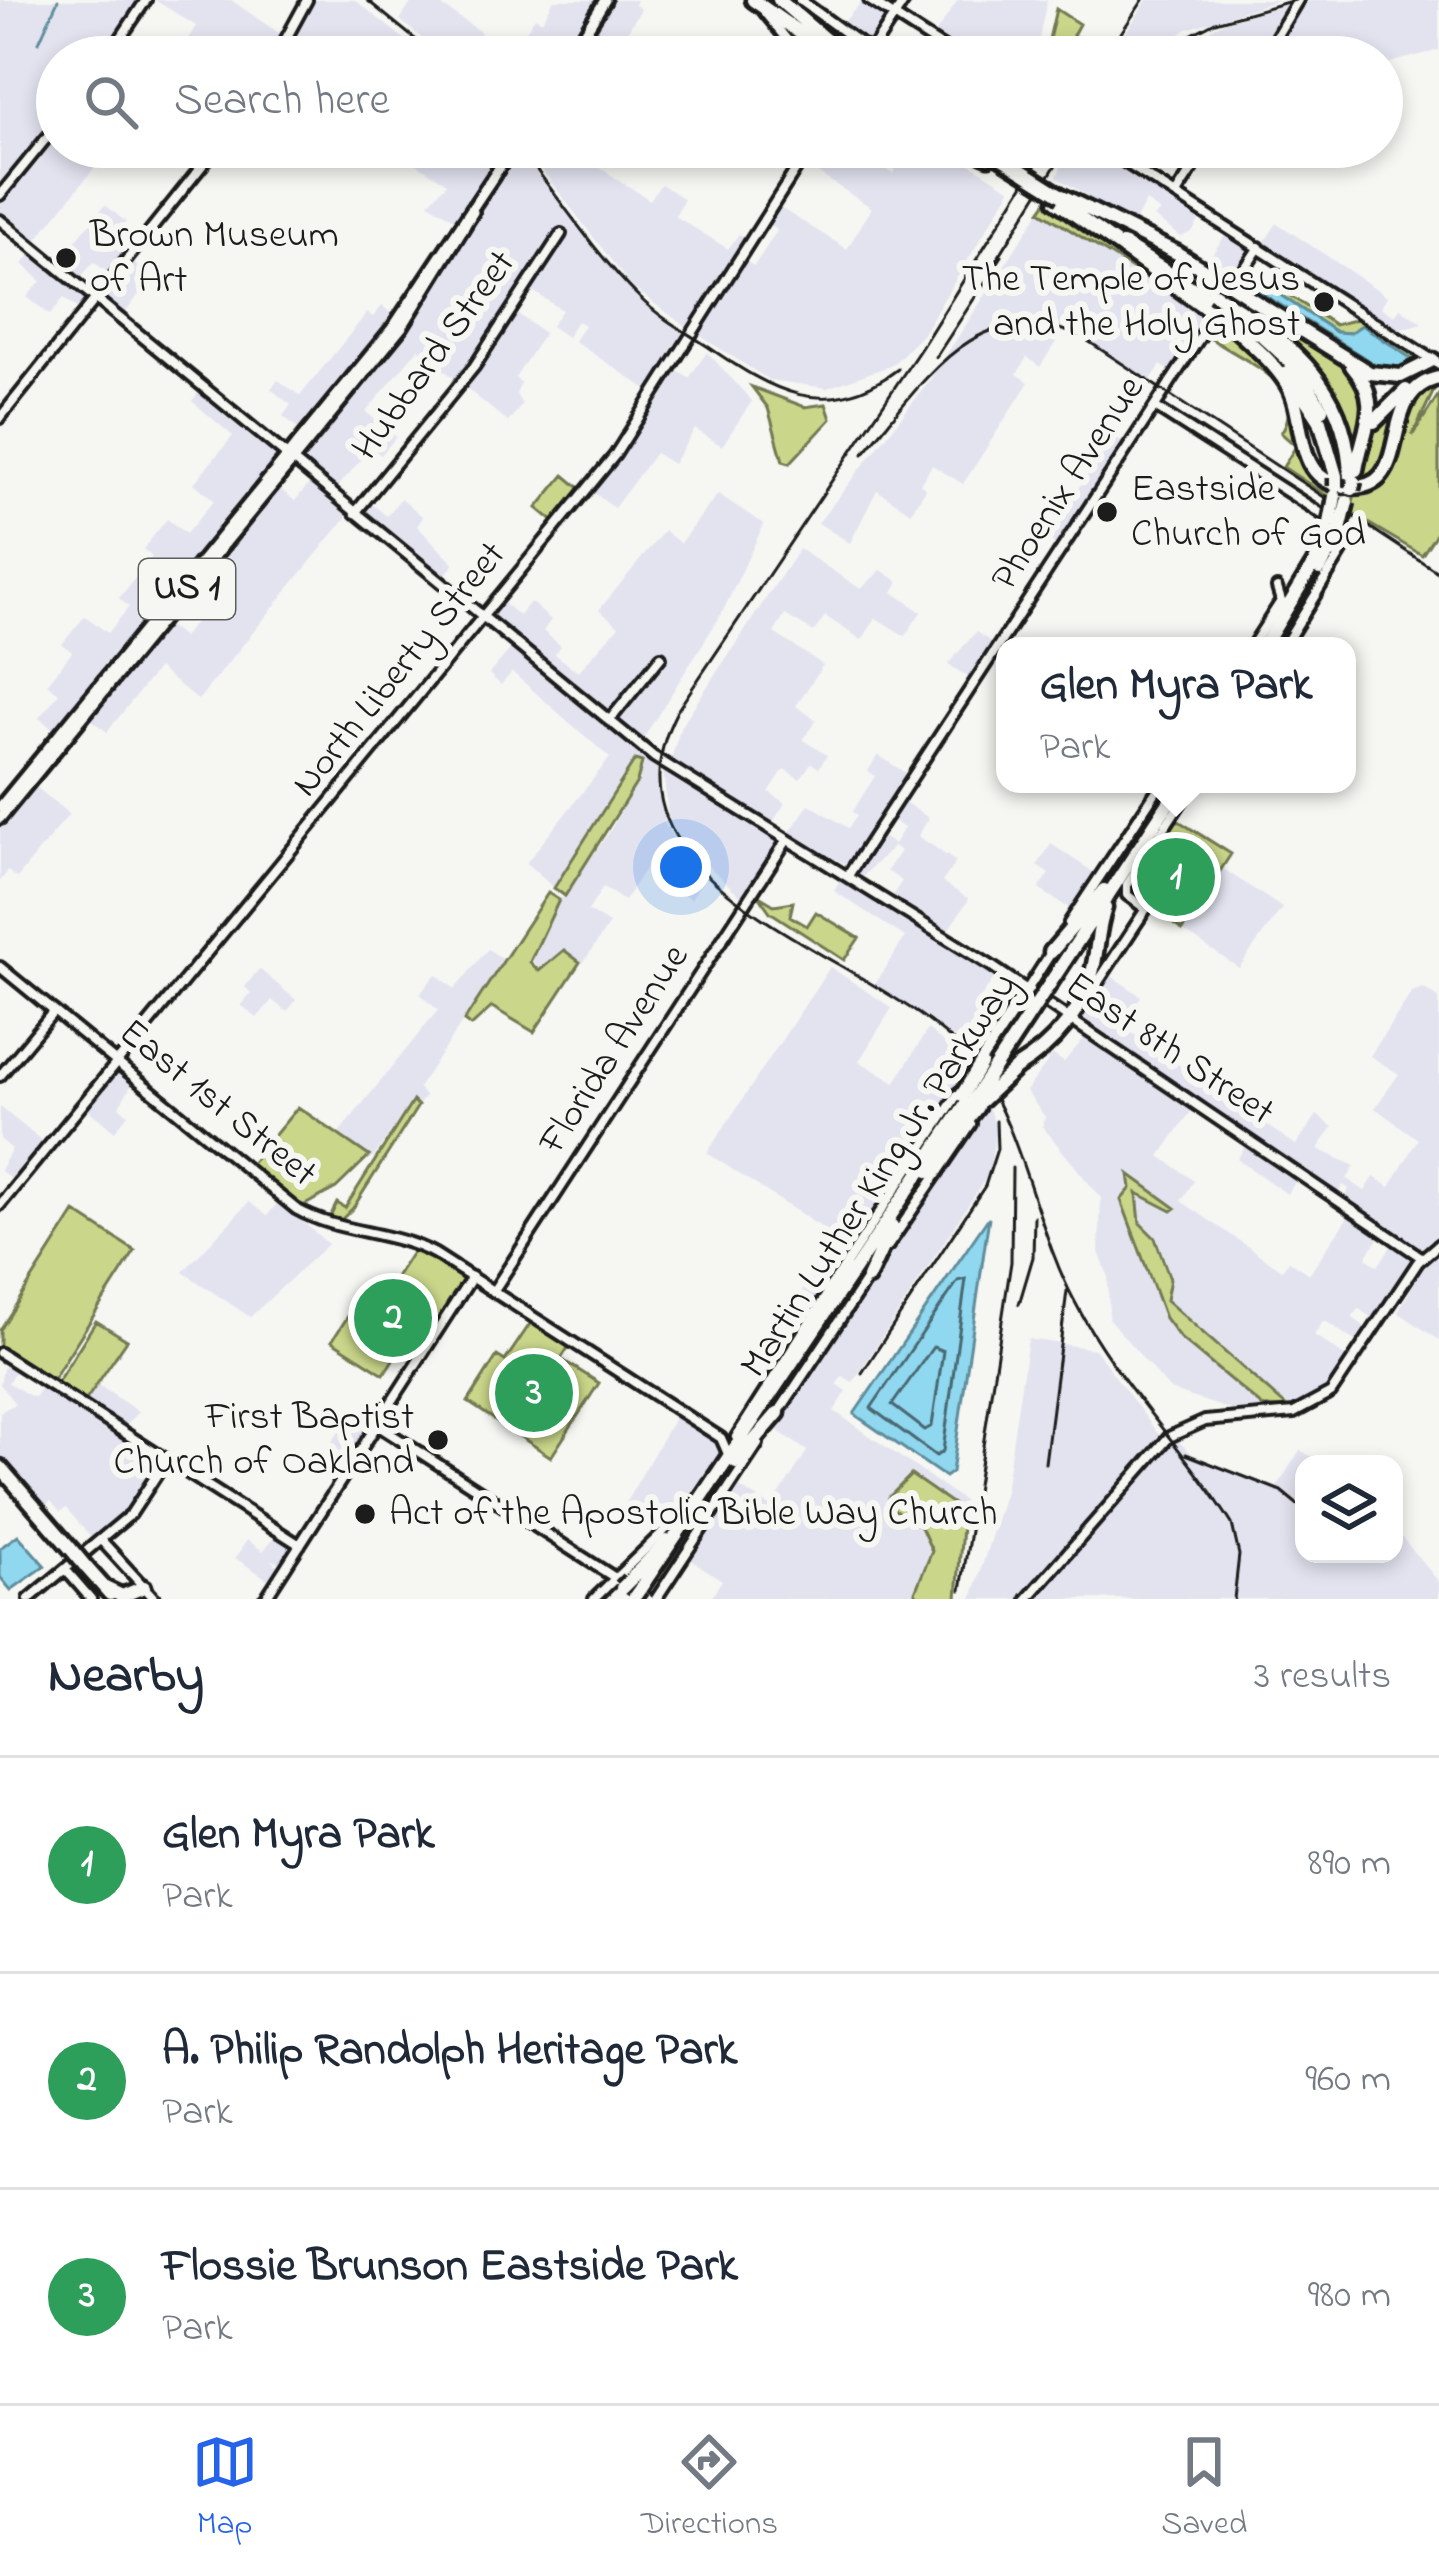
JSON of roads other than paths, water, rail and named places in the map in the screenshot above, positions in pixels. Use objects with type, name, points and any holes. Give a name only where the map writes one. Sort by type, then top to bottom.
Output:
[{"type":"highway","points":[[775,0],[820,36]]},
{"type":"highway","points":[[775,0],[813,36]]},
{"type":"highway","points":[[796,0],[812,29]]},
{"type":"highway","points":[[754,1],[805,36]]},
{"type":"highway","points":[[1013,168],[1211,296],[1235,317],[1303,392],[1344,486]]},
{"type":"highway","points":[[1059,198],[1177,253],[1342,358],[1386,376],[1409,374],[1438,361]]},
{"type":"highway","points":[[1059,198],[1214,316],[1235,317],[1292,347],[1324,384],[1345,434],[1344,486]]},
{"type":"highway","points":[[1235,317],[1228,320],[1229,307],[1239,298],[1253,301]]},
{"type":"highway","points":[[1235,317],[1288,386],[1301,414],[1306,458],[1333,483],[1359,485],[1383,472],[1394,458],[1402,405],[1432,380]]},
{"type":"highway","points":[[1342,358],[1369,392],[1367,433]]},
{"type":"highway","points":[[1273,637],[1335,526],[1344,486],[1367,433],[1393,399],[1432,380]]},
{"type":"highway","name":"Martin Luther King Jr. Parkway","points":[[640,1594],[663,1568],[731,1458],[927,1172],[1173,793]]},
{"type":"highway","name":"Martin Luther King Jr. Parkway","points":[[1045,987],[1105,889],[1173,793]]},
{"type":"highway","points":[[971,1100],[1045,1048],[1070,1018],[1090,982],[1101,920],[1125,870]]},
{"type":"highway","points":[[1051,952],[1105,889]]},
{"type":"highway","points":[[971,1100],[982,1064],[1027,990]]},
{"type":"highway","name":"Martin Luther King Jr. Parkway","points":[[640,1594],[772,1408],[903,1196],[971,1100]]},
{"type":"highway","points":[[868,1278],[892,1219]]},
{"type":"highway","points":[[828,1292],[892,1219]]},
{"type":"highway","points":[[731,1458],[772,1408],[794,1344]]},
{"type":"highway","points":[[0,1471],[99,1586],[122,1596],[144,1586]]},
{"type":"highway","points":[[133,1599],[144,1586]]},
{"type":"highway","points":[[611,1599],[640,1594]]},
{"type":"main road","points":[[583,36],[605,0]]},
{"type":"main road","name":"US 1","points":[[0,818],[398,321],[500,168]]},
{"type":"main road","name":"US 1","points":[[0,807],[289,459]]},
{"type":"street","points":[[122,36],[146,0]]},
{"type":"street","points":[[287,36],[307,0]]},
{"type":"street","points":[[796,0],[846,36]]},
{"type":"street","points":[[868,0],[925,36]]},
{"type":"street","points":[[882,36],[905,0]]},
{"type":"street","points":[[1277,36],[1298,0]]},
{"type":"street","points":[[754,1],[783,36]]},
{"type":"street","points":[[0,195],[36,151]]},
{"type":"street","points":[[0,418],[200,168]]},
{"type":"street","name":"North Liberty Street","points":[[0,1205],[617,452],[797,168]]},
{"type":"street","points":[[1134,168],[1438,361]]},
{"type":"street","points":[[1176,194],[1193,168]]},
{"type":"street","name":"East 8th Street","points":[[0,223],[654,757],[785,843],[849,874],[1070,1018],[1421,1257]]},
{"type":"street","name":"Hubbard Street","points":[[355,513],[474,368],[561,234]]},
{"type":"street","name":"Phoenix Avenue","points":[[1008,637],[1259,247]]},
{"type":"street","points":[[1155,406],[1354,538],[1290,637]]},
{"type":"street","points":[[1258,637],[1281,601],[1276,588]]},
{"type":"street","name":"Phoenix Avenue","points":[[849,874],[996,656]]},
{"type":"street","points":[[609,721],[661,657]]},
{"type":"street","points":[[1027,990],[1155,793]]},
{"type":"street","points":[[1070,1018],[1146,909],[1125,888],[1187,793]]},
{"type":"street","name":"Florida Avenue","points":[[494,1290],[785,843]]},
{"type":"street","name":"East 1st Street","points":[[0,967],[296,1209],[327,1223],[416,1244],[721,1438]]},
{"type":"street","points":[[0,1076],[54,1011]]},
{"type":"street","points":[[376,1425],[640,1594],[868,1278],[981,1110],[973,1085],[962,1088],[730,1439],[721,1438]]},
{"type":"street","points":[[1027,1599],[1169,1436],[1205,1420],[1284,1415],[1322,1400],[1421,1257],[1439,1244]]},
{"type":"street","points":[[265,1599],[472,1277]]},
{"type":"street","points":[[0,1353],[300,1545]]},
{"type":"street","points":[[594,1599],[612,1576],[697,1499],[731,1458],[749,1412]]},
{"type":"street","points":[[721,1438],[731,1458]]},
{"type":"street","points":[[29,1599],[131,1514],[167,1459]]},
{"type":"street","points":[[101,1540],[155,1599]]},
{"type":"street","points":[[65,1569],[91,1599]]},
{"type":"water","points":[[1253,277],[1336,332],[1350,333],[1362,325],[1412,359],[1401,367],[1379,367],[1247,284]]},
{"type":"water","points":[[989,1217],[952,1472],[945,1477],[854,1414]]},
{"type":"water","points":[[18,1535],[45,1566],[11,1590],[0,1577],[0,1548]]},
{"type":"waterway","points":[[42,36],[58,0]]},
{"type":"railway","points":[[367,0],[411,36]]},
{"type":"railway","points":[[1119,36],[1143,0]]},
{"type":"railway","points":[[1189,36],[1215,22],[1295,0]]},
{"type":"railway","points":[[535,168],[640,298],[754,376],[800,395],[823,397],[872,386],[898,369]]},
{"type":"railway","points":[[1034,168],[921,348],[677,711],[659,775],[672,829],[708,876],[760,916],[935,1026],[975,1065],[1006,1120],[1074,1300],[1129,1386],[1232,1524],[1239,1555],[1234,1599]]},
{"type":"railway","points":[[991,269],[1054,168]]},
{"type":"railway","points":[[936,357],[1002,256]]},
{"type":"railway","points":[[863,454],[908,398],[957,350],[984,334],[1014,325],[1047,326],[1085,339],[1439,573]]},
{"type":"railway","points":[[862,1373],[985,1186],[997,1149],[996,1121]]},
{"type":"railway","points":[[961,1590],[1011,1262],[1012,1168]]},
{"type":"railway","points":[[1019,1304],[1033,1257],[1034,1216]]},
{"type":"railway","points":[[1045,1463],[1067,1291]]},
{"type":"railway","points":[[1186,1454],[1281,1491],[1295,1503]]},
{"type":"place","name":"Brown Museum of Art","points":[[66,258]]},
{"type":"place","name":"The Temple of Jesus and the Holy Ghost","points":[[1324,302]]},
{"type":"place","name":"Eastside Church of God","points":[[1107,512]]},
{"type":"place","name":"Glen Myra Park","points":[[1176,877]]},
{"type":"place","name":"A. Philip Randolph Heritage Park","points":[[393,1318]]},
{"type":"place","name":"Flossie Brunson Eastside Park","points":[[534,1393]]},
{"type":"place","name":"First Baptist Church of Oakland","points":[[438,1440]]},
{"type":"place","name":"Act of the Apostolic Bible Way Church","points":[[365,1514]]}]
